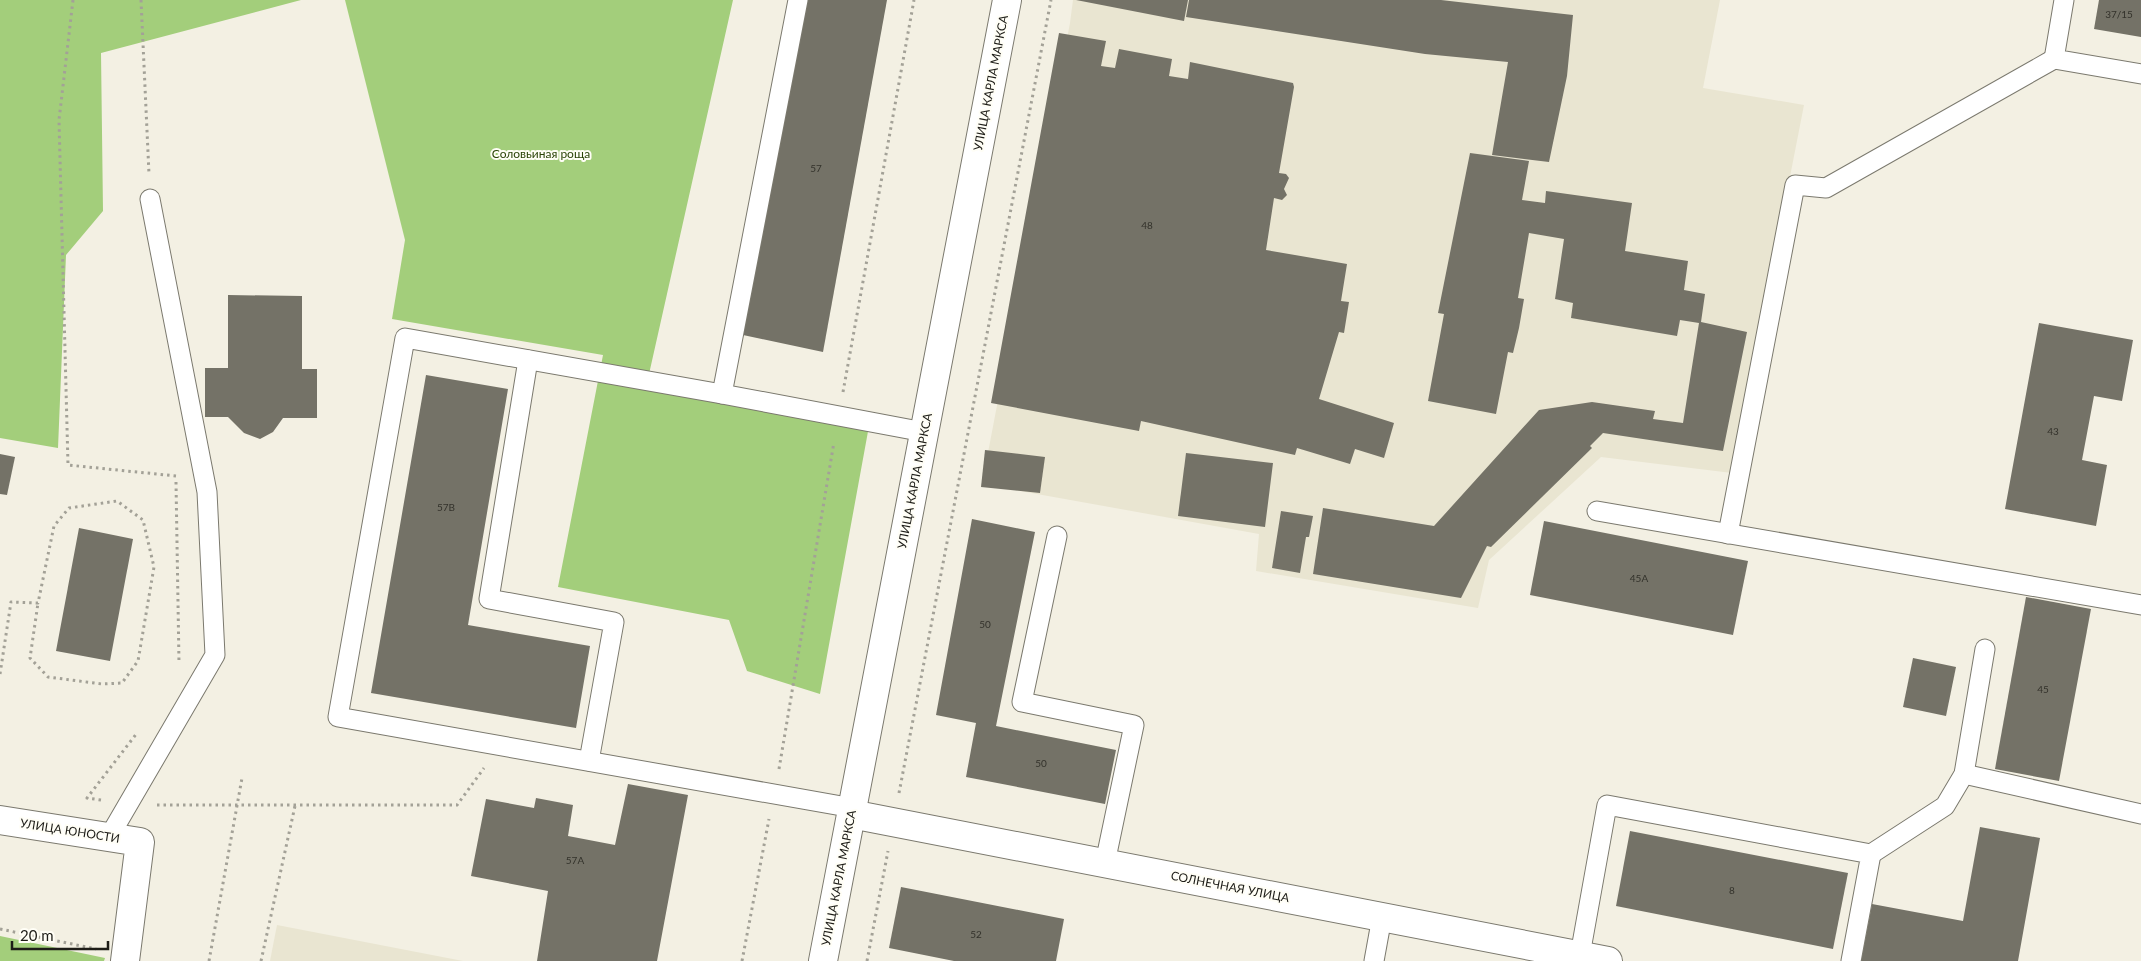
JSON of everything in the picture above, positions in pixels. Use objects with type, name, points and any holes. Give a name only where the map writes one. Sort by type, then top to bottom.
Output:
[{"type":"street","name":"УЛИЦА КАРЛА МАРКСА","points":[[823,961],[1007,0]]},
{"type":"street","name":"СОЛНЕЧНАЯ УЛИЦА","points":[[852,811],[893,823],[1382,917],[1523,953],[1580,955],[1608,961]]},
{"type":"street","name":"УЛИЦА ЮНОСТИ","points":[[0,820],[140,842],[126,958]]},
{"type":"lane","points":[[722,394],[798,0]]},
{"type":"lane","points":[[2054,59],[2064,0]]},
{"type":"lane","points":[[1728,534],[1795,185],[1826,188],[2054,59],[2141,74]]},
{"type":"lane","points":[[109,837],[214,655],[207,492],[150,199]]},
{"type":"lane","points":[[852,811],[589,761],[338,717],[405,338],[924,432]]},
{"type":"lane","points":[[528,360],[489,600],[614,622],[589,761]]},
{"type":"lane","points":[[1597,511],[2141,605]]},
{"type":"lane","points":[[1057,536],[1022,702],[1134,726],[1105,863]]},
{"type":"lane","points":[[1580,955],[1607,805],[1870,854],[1946,806],[1964,774],[1985,649]]},
{"type":"lane","points":[[1964,774],[2141,814]]},
{"type":"lane","points":[[1851,961],[1870,854]]},
{"type":"lane","points":[[1374,961],[1382,917]]},
{"type":"path","points":[[72,0],[59,120],[68,465],[176,475],[179,669]]},
{"type":"path","points":[[141,0],[150,199]]},
{"type":"path","points":[[867,961],[1051,0]]},
{"type":"path","points":[[117,501],[143,520],[154,567],[138,661],[122,683],[102,684],[48,677],[30,658],[38,603],[54,526],[69,508],[117,501]]},
{"type":"path","points":[[0,674],[11,602],[38,603]]},
{"type":"path","points":[[139,731],[87,798],[128,805],[457,805],[501,746]]},
{"type":"path","points":[[209,961],[242,778]]},
{"type":"path","points":[[261,961],[295,806]]},
{"type":"path","points":[[742,961],[768,824]]},
{"type":"path","points":[[0,929],[126,958]]},
{"type":"shaded area","points":[[1073,0],[1720,0],[1703,88],[1804,105],[1732,473],[1601,457],[1489,560],[1478,608],[1256,571],[1259,534],[982,484]]},
{"type":"shaded area","points":[[277,925],[463,961],[270,961]]},
{"type":"green space","points":[[0,0],[301,0],[101,53],[103,211],[66,255],[58,448],[0,438]]},
{"type":"green space","name":"Соловьиная роща","points":[[345,0],[733,0],[647,383],[869,426],[820,694],[747,671],[729,620],[558,587],[603,355],[392,319],[405,240]]},
{"type":"green space","points":[[0,936],[105,958],[104,961],[0,961]]},
{"type":"building","points":[[807,0],[887,0],[823,352],[743,335]]},
{"type":"building","points":[[1076,0],[1188,0],[1184,21]]},
{"type":"building","points":[[1189,0],[1441,0],[1573,15],[1567,76],[1549,162],[1492,155],[1508,62],[1425,54],[1186,17]]},
{"type":"building","points":[[2099,0],[2141,0],[2141,37],[2094,29]]},
{"type":"building","points":[[1059,33],[1106,41],[1101,66],[1115,68],[1119,49],[1172,59],[1169,76],[1188,79],[1190,62],[1293,83],[1294,87],[1279,173],[1286,174],[1289,178],[1284,189],[1287,195],[1282,200],[1274,198],[1266,250],[1347,264],[1341,301],[1349,302],[1344,333],[1339,332],[1319,399],[1394,423],[1384,458],[1355,449],[1350,464],[1297,448],[1295,455],[1141,421],[1139,431],[991,403]]},
{"type":"building","points":[[1470,153],[1529,161],[1522,200],[1545,203],[1546,191],[1632,203],[1625,251],[1688,261],[1684,290],[1705,294],[1701,322],[1747,332],[1723,451],[1603,433],[1590,446],[1592,448],[1491,547],[1487,546],[1461,598],[1313,574],[1323,508],[1434,526],[1539,410],[1592,402],[1655,411],[1653,419],[1683,423],[1699,323],[1680,320],[1677,336],[1571,318],[1573,303],[1555,299],[1564,239],[1529,233],[1518,298],[1524,299],[1519,328],[1513,353],[1508,352],[1496,414],[1428,401],[1444,314],[1438,313]]},
{"type":"building","points":[[228,295],[302,296],[302,369],[317,369],[317,418],[283,418],[273,432],[260,439],[244,433],[228,417],[205,417],[205,368],[228,368]]},
{"type":"building","points":[[2039,323],[2133,340],[2122,401],[2094,396],[2082,460],[2107,465],[2096,526],[2005,509]]},
{"type":"building","points":[[426,375],[508,389],[468,625],[590,646],[576,728],[371,693]]},
{"type":"building","points":[[985,450],[1045,457],[1040,493],[981,487]]},
{"type":"building","points":[[1186,453],[1273,463],[1265,527],[1178,516]]},
{"type":"building","points":[[0,454],[15,457],[7,495],[0,494]]},
{"type":"building","points":[[1281,511],[1313,516],[1309,537],[1306,537],[1300,573],[1272,568]]},
{"type":"building","points":[[972,519],[1035,532],[996,726],[1116,750],[1105,804],[966,777],[976,723],[936,715]]},
{"type":"building","points":[[1544,521],[1748,561],[1733,635],[1530,595]]},
{"type":"building","points":[[79,528],[133,539],[110,661],[56,651]]},
{"type":"building","points":[[2026,597],[2091,609],[2059,781],[1995,769]]},
{"type":"building","points":[[1913,658],[1956,667],[1946,716],[1903,707]]},
{"type":"building","points":[[628,784],[688,795],[657,961],[537,961],[548,891],[471,876],[486,799],[534,808],[536,798],[573,805],[568,836],[615,845]]},
{"type":"building","points":[[1980,827],[2040,838],[2018,961],[1861,961],[1872,904],[1963,921]]},
{"type":"building","points":[[1630,831],[1848,873],[1833,949],[1616,906]]},
{"type":"building","points":[[901,887],[1064,919],[1056,961],[954,961],[889,948]]}]
